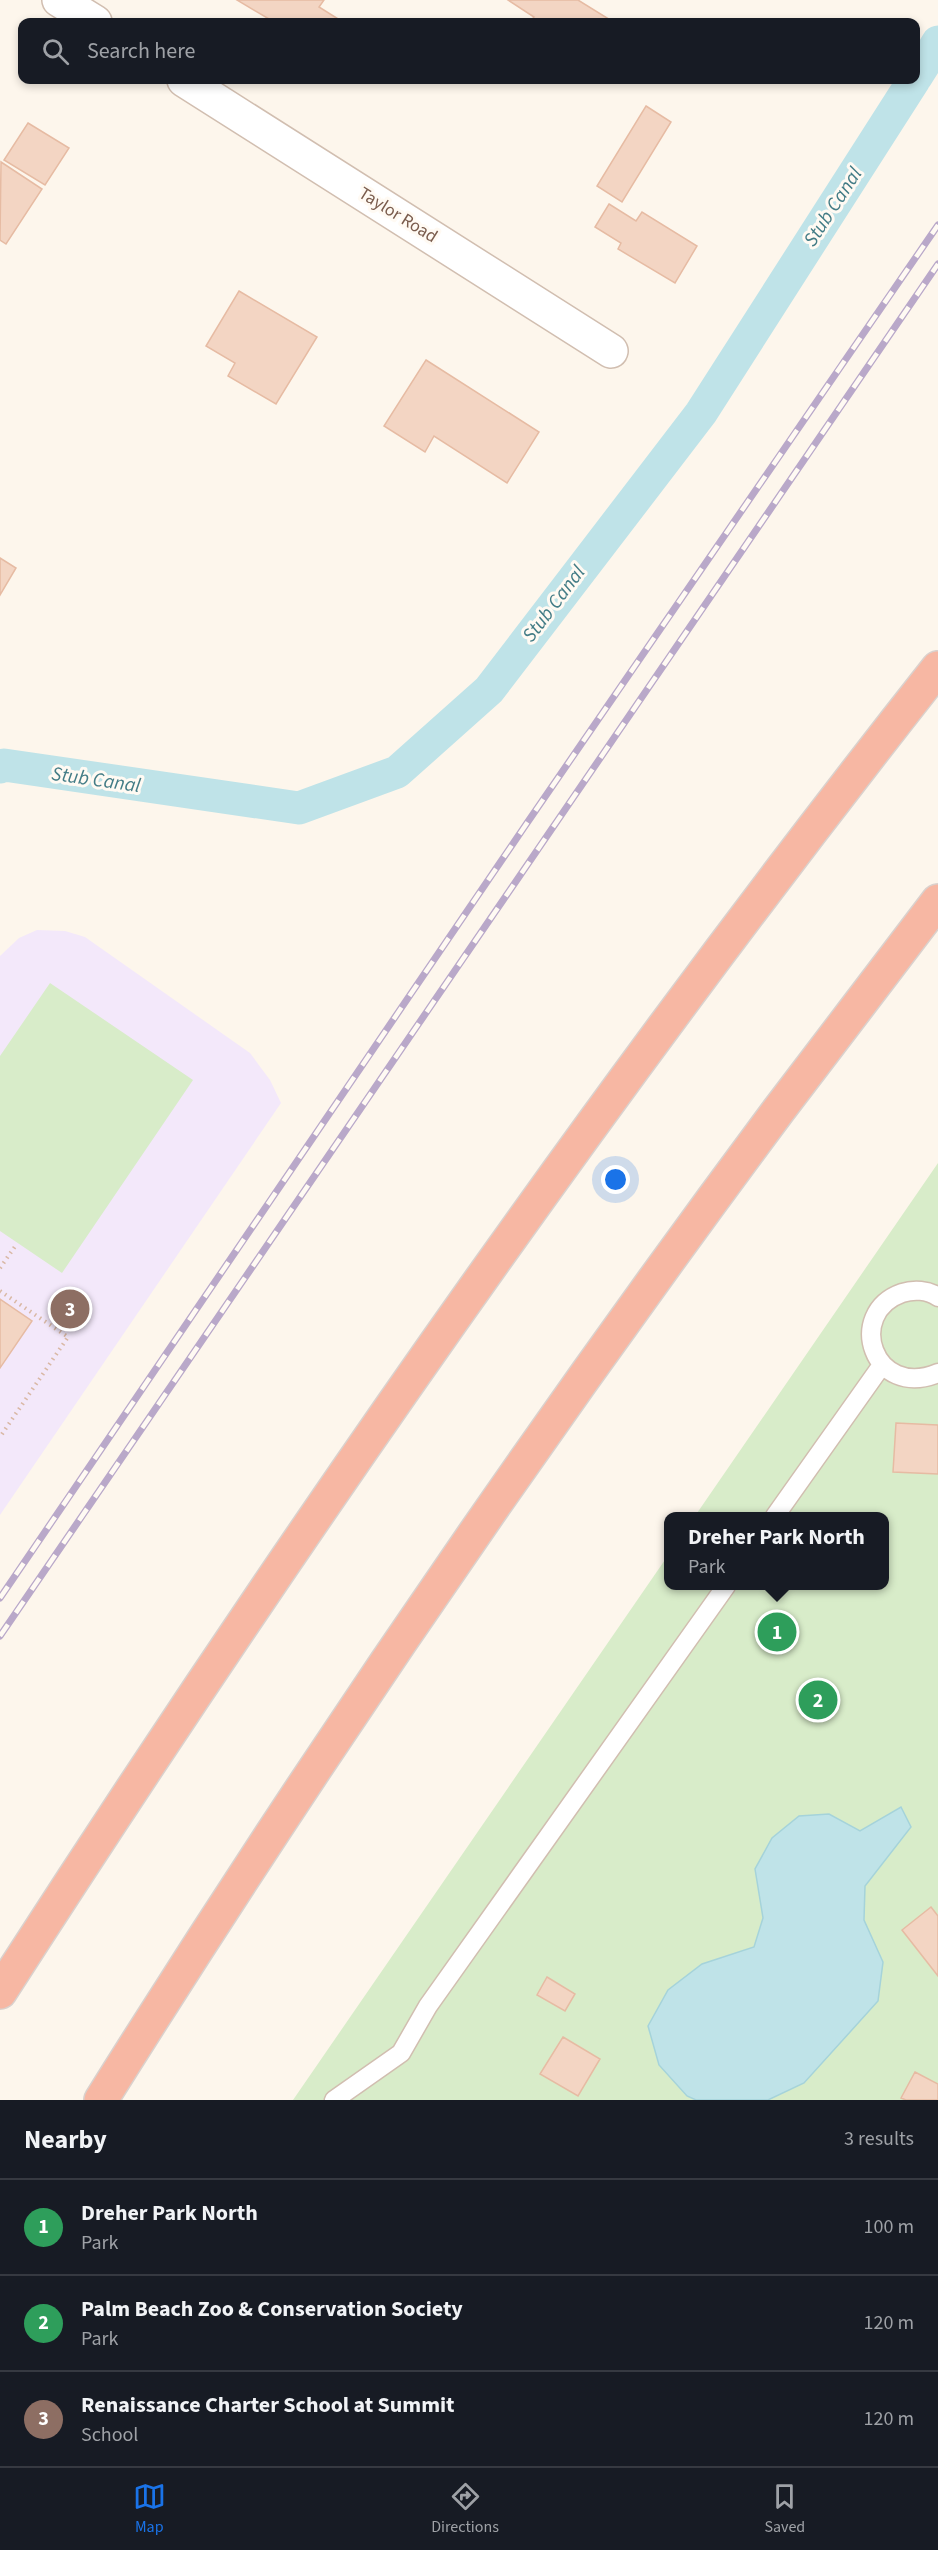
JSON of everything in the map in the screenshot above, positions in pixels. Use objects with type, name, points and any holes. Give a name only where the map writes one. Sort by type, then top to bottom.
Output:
[{"type":"highway","points":[[0,1992],[260,1595],[456,1312],[660,1032],[938,668]]},
{"type":"highway","points":[[101,2100],[318,1765],[505,1491],[778,1111],[938,901]]},
{"type":"street","points":[[59,0],[88,18]]},
{"type":"street","name":"Taylor Road","points":[[190,84],[611,351]]},
{"type":"lane","points":[[938,1297],[919,1291],[908,1291],[894,1296],[883,1305],[874,1318],[871,1331],[873,1347],[882,1365],[894,1374],[922,1379],[938,1372]]},
{"type":"lane","points":[[778,1512],[882,1365]]},
{"type":"lane","points":[[334,2100],[401,2053],[428,2006],[723,1590]]},
{"type":"path","points":[[0,1268],[16,1245]]},
{"type":"path","points":[[0,1291],[68,1337],[0,1437]]},
{"type":"shaded area","points":[[37,930],[65,931],[85,937],[250,1053],[270,1080],[281,1103],[0,1515],[0,956],[19,938]]},
{"type":"green space","points":[[50,983],[193,1080],[62,1273],[0,1231],[0,1056]]},
{"type":"green space","points":[[938,1163],[938,2100],[293,2100],[664,1561],[664,1590],[889,1590],[889,1512],[698,1512]]},
{"type":"water","points":[[901,1807],[911,1827],[865,1886],[864,1920],[883,1962],[878,2001],[804,2083],[768,2100],[696,2100],[687,2096],[659,2065],[648,2026],[668,1990],[702,1964],[754,1947],[763,1918],[755,1869],[772,1838],[799,1816],[829,1814],[860,1831]]},
{"type":"building","points":[[237,0],[324,0],[319,7],[337,18],[267,18]]},
{"type":"building","points":[[508,0],[578,0],[607,18],[533,18]]},
{"type":"building","points":[[646,106],[671,122],[622,202],[597,186]]},
{"type":"building","points":[[28,123],[69,148],[45,185],[4,160]]},
{"type":"building","points":[[1,162],[42,189],[6,244],[0,240]]},
{"type":"building","points":[[609,204],[636,221],[642,212],[697,246],[675,283],[618,249],[621,243],[595,227]]},
{"type":"building","points":[[239,291],[317,337],[276,404],[228,376],[235,363],[206,346]]},
{"type":"building","points":[[426,360],[539,432],[507,483],[434,436],[425,452],[384,426]]},
{"type":"building","points":[[0,558],[16,568],[0,595]]},
{"type":"building","points":[[0,1299],[32,1321],[0,1368]]},
{"type":"building","points":[[896,1423],[938,1425],[938,1474],[893,1472]]},
{"type":"building","points":[[931,1907],[938,1916],[938,1976],[902,1930]]},
{"type":"building","points":[[547,1977],[575,1994],[565,2011],[537,1995]]},
{"type":"building","points":[[563,2037],[600,2059],[578,2096],[540,2074]]},
{"type":"building","points":[[915,2072],[938,2084],[938,2100],[901,2098]]},
{"type":"waterway","name":"Stub Canal","points":[[920,71],[938,42]]},
{"type":"waterway","name":"Stub Canal","points":[[0,767],[4,765],[299,808],[397,772],[489,690],[701,413],[911,84]]},
{"type":"railway","points":[[0,1598],[527,823],[938,225]]},
{"type":"railway","points":[[0,1636],[938,264]]},
{"type":"place","name":"Renaissance Charter School at Summit","points":[[70,1309]]},
{"type":"place","name":"Dreher Park North","points":[[777,1632]]},
{"type":"place","name":"Palm Beach Zoo & Conservation Society","points":[[818,1700]]}]
